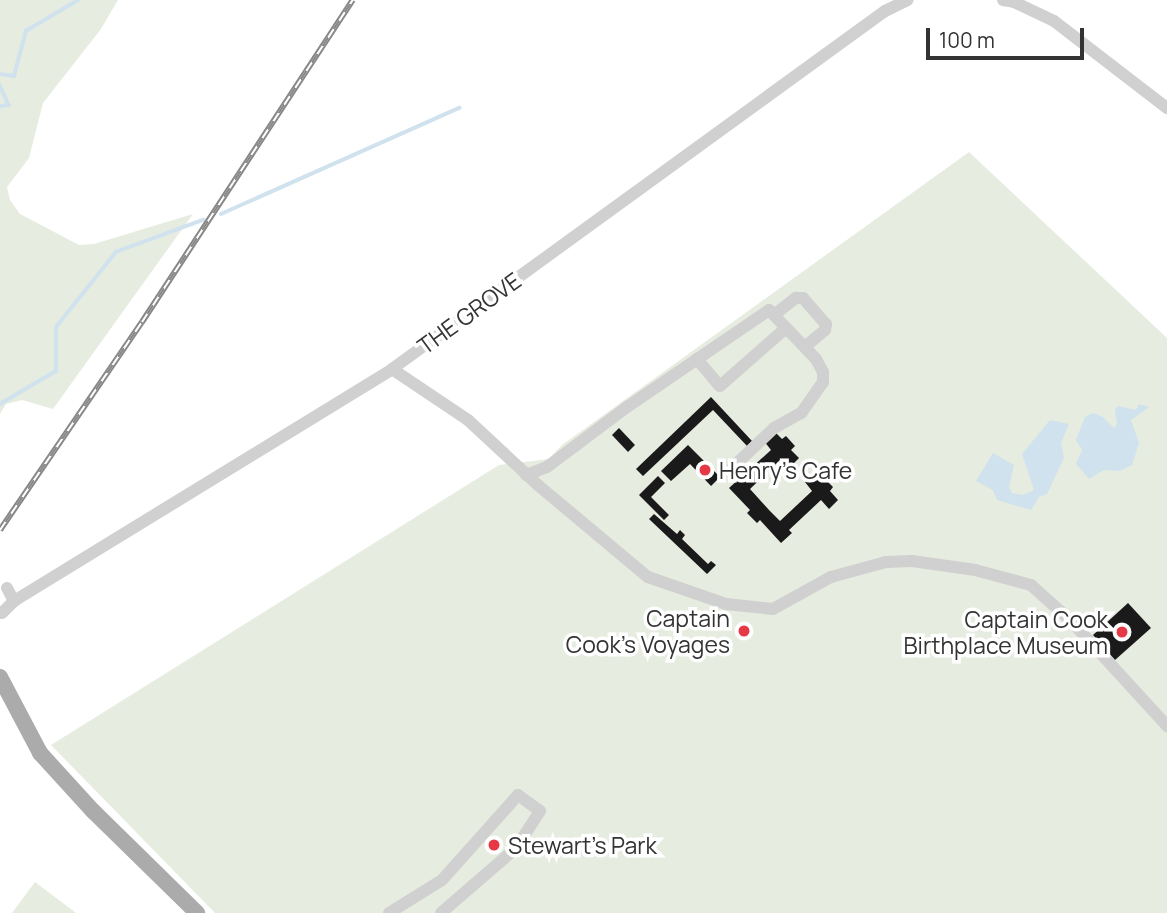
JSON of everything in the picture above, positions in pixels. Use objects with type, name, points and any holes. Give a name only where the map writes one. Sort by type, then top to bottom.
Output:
[{"type":"main road","points":[[2,687],[40,753],[93,811],[197,913]]},
{"type":"street","name":"THE GROVE","points":[[2,612],[14,601],[392,369],[883,6],[908,0]]},
{"type":"street","points":[[1003,0],[1014,2],[1054,22],[1167,108]]},
{"type":"street","points":[[774,315],[796,298],[803,298],[826,324],[825,330],[805,347]]},
{"type":"street","points":[[526,475],[547,467],[769,310],[805,347],[823,372],[819,390],[801,413],[774,428],[733,467]]},
{"type":"street","points":[[697,359],[720,386],[786,328]]},
{"type":"street","points":[[392,369],[468,420],[526,475],[648,577],[726,604],[773,609],[831,577],[887,562],[912,561],[975,570],[1031,585],[1070,620],[1167,726]]},
{"type":"street","points":[[7,588],[14,601]]},
{"type":"street","points":[[389,913],[442,880],[518,795],[540,811],[516,848],[441,913]]},
{"type":"shaded area","points":[[0,0],[118,0],[101,29],[43,103],[29,158],[7,187],[10,200],[20,214],[79,245],[94,244],[193,214],[53,409],[22,400],[6,404],[0,414]]},
{"type":"shaded area","points":[[969,152],[1167,338],[1167,913],[215,913],[51,745],[499,465],[549,459],[562,445]]},
{"type":"shaded area","points":[[35,882],[76,913],[12,913]]},
{"type":"water","points":[[1139,404],[1149,407],[1131,420],[1139,443],[1132,465],[1120,471],[1104,470],[1089,479],[1076,464],[1082,450],[1076,440],[1085,417],[1093,413],[1103,417],[1114,428],[1117,424],[1115,409],[1118,406],[1136,410]]},
{"type":"water","points":[[1050,420],[1069,424],[1061,443],[1064,458],[1047,494],[1039,497],[1031,510],[997,500],[993,490],[976,481],[993,453],[1014,465],[1009,487],[1012,493],[1023,495],[1034,490],[1022,454]]},
{"type":"building","points":[[711,397],[752,441],[747,446],[713,410],[643,476],[636,469]]},
{"type":"building","points":[[619,428],[635,445],[628,452],[612,435]]},
{"type":"building","points":[[774,431],[782,439],[786,436],[795,446],[791,450],[799,458],[789,468],[781,459],[750,489],[769,510],[780,521],[812,491],[805,482],[813,474],[821,482],[825,479],[833,487],[830,491],[838,500],[829,509],[821,500],[789,530],[792,533],[781,543],[760,520],[757,523],[747,513],[750,510],[729,488],[771,450],[764,441]]},
{"type":"building","points":[[688,445],[720,477],[711,486],[690,464],[671,481],[661,471]]},
{"type":"building","points":[[658,476],[665,483],[651,497],[669,515],[664,520],[639,495]]},
{"type":"building","points":[[654,514],[677,534],[680,530],[685,535],[682,539],[708,564],[711,561],[716,565],[707,574],[649,519]]},
{"type":"building","name":"Captain Cook Birthplace Museum","points":[[1128,603],[1151,628],[1115,660],[1093,635]]},
{"type":"waterway","points":[[0,74],[14,76],[26,31],[78,0]]},
{"type":"waterway","points":[[0,85],[9,105],[0,107]]},
{"type":"waterway","points":[[221,214],[459,108]]},
{"type":"waterway","points":[[0,404],[56,371],[56,327],[116,252],[203,220]]},
{"type":"railway","points":[[0,530],[142,322],[353,0]]},
{"type":"place","name":"Henry's Cafe","points":[[705,470]]},
{"type":"place","name":"Captain Cook's Voyages","points":[[744,631]]},
{"type":"place","name":"Captain Cook Birthplace Museum","points":[[1122,632]]},
{"type":"place","name":"Stewart's Park","points":[[494,845]]}]
